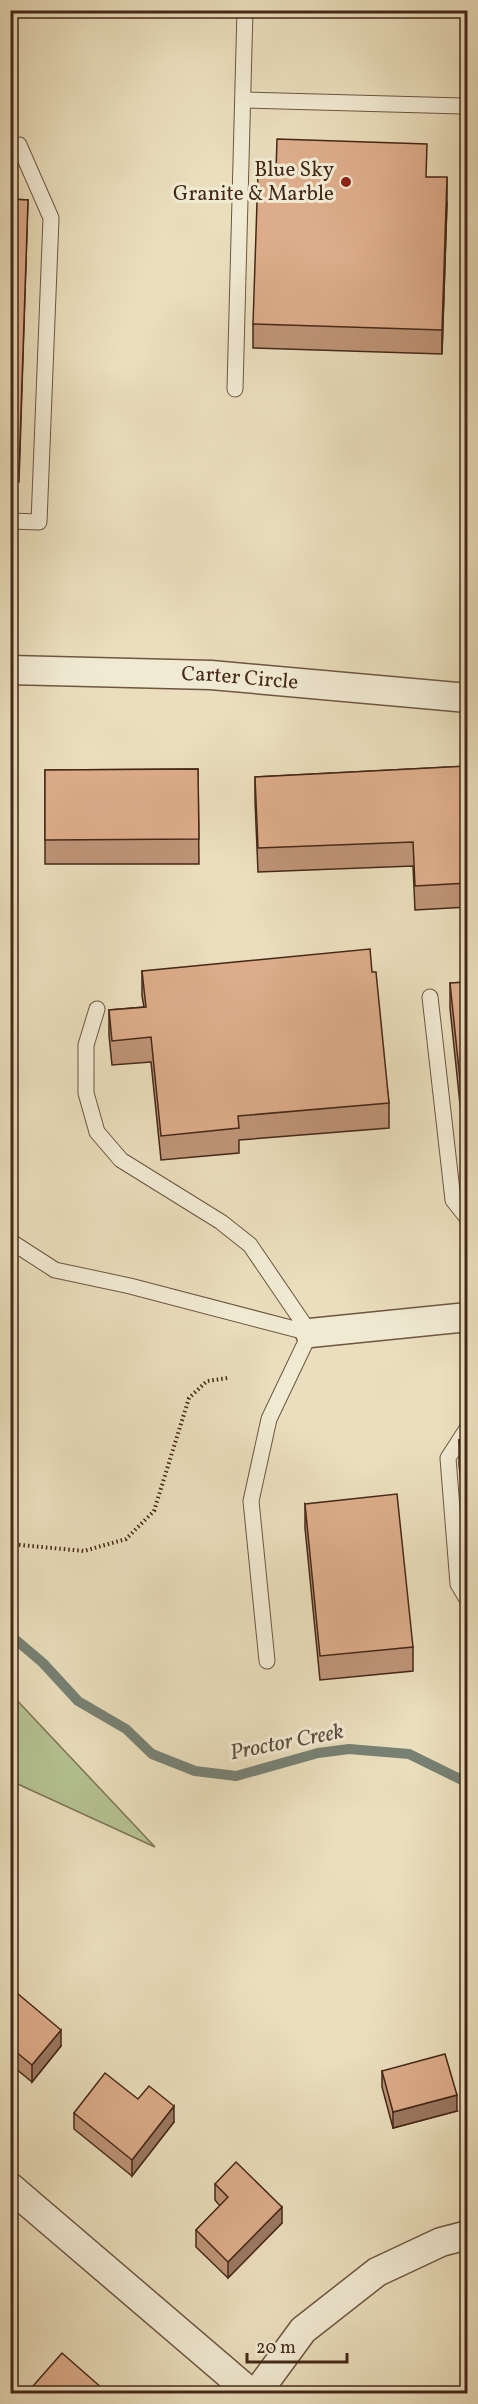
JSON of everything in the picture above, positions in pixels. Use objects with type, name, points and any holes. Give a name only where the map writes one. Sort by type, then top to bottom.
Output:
[{"type":"street","name":"Carter Circle","points":[[10,670],[211,675],[468,698]]},
{"type":"street","points":[[310,1333],[468,1317]]},
{"type":"street","points":[[10,2187],[254,2394],[303,2330],[377,2272],[441,2242],[468,2235]]},
{"type":"lane","points":[[235,389],[245,10]]},
{"type":"lane","points":[[243,100],[462,106]]},
{"type":"lane","points":[[10,146],[20,146],[51,218],[39,522],[10,521]]},
{"type":"lane","points":[[430,997],[453,1200],[468,1218]]},
{"type":"lane","points":[[97,1009],[86,1045],[86,1093],[97,1132],[121,1160],[221,1222],[250,1245],[310,1333]]},
{"type":"lane","points":[[10,1241],[55,1270],[130,1286],[310,1333]]},
{"type":"lane","points":[[267,1661],[251,1501],[269,1419],[310,1333]]},
{"type":"lane","points":[[468,1427],[448,1458],[458,1584],[468,1601]]},
{"type":"path","points":[[10,1544],[84,1551],[126,1539],[154,1512],[189,1398],[207,1381],[228,1378]]},
{"type":"green space","points":[[11,1694],[155,1847],[11,1781]]},
{"type":"building","points":[[277,139],[427,144],[426,177],[447,177],[442,330],[253,324],[258,172],[276,173]]},
{"type":"building","points":[[10,199],[28,200],[19,472],[10,472]]},
{"type":"building","points":[[468,766],[468,883],[415,886],[413,842],[258,848],[255,777]]},
{"type":"building","points":[[198,769],[199,839],[45,840],[45,770]]},
{"type":"building","points":[[370,949],[372,972],[376,972],[389,1103],[238,1116],[239,1128],[161,1136],[151,1037],[112,1041],[109,1010],[146,1007],[142,971]]},
{"type":"building","points":[[468,982],[468,1157],[450,983]]},
{"type":"building","points":[[468,1439],[468,1526],[459,1440]]},
{"type":"building","points":[[397,1494],[413,1647],[320,1656],[305,1504]]},
{"type":"building","points":[[11,1988],[61,2030],[32,2065],[10,2047]]},
{"type":"building","points":[[445,2054],[457,2095],[393,2112],[382,2071]]},
{"type":"building","points":[[105,2073],[138,2099],[149,2086],[174,2106],[132,2160],[74,2113]]},
{"type":"building","points":[[236,2162],[282,2207],[228,2262],[196,2230],[228,2197],[215,2184]]},
{"type":"building","points":[[62,2353],[103,2389],[98,2394],[26,2394]]},
{"type":"waterway","name":"Proctor Creek","points":[[10,1635],[43,1663],[78,1701],[126,1729],[152,1754],[195,1771],[236,1776],[318,1753],[349,1749],[409,1754],[468,1783]]},
{"type":"place","name":"Blue Sky Granite & Marble","points":[[346,182]]}]
